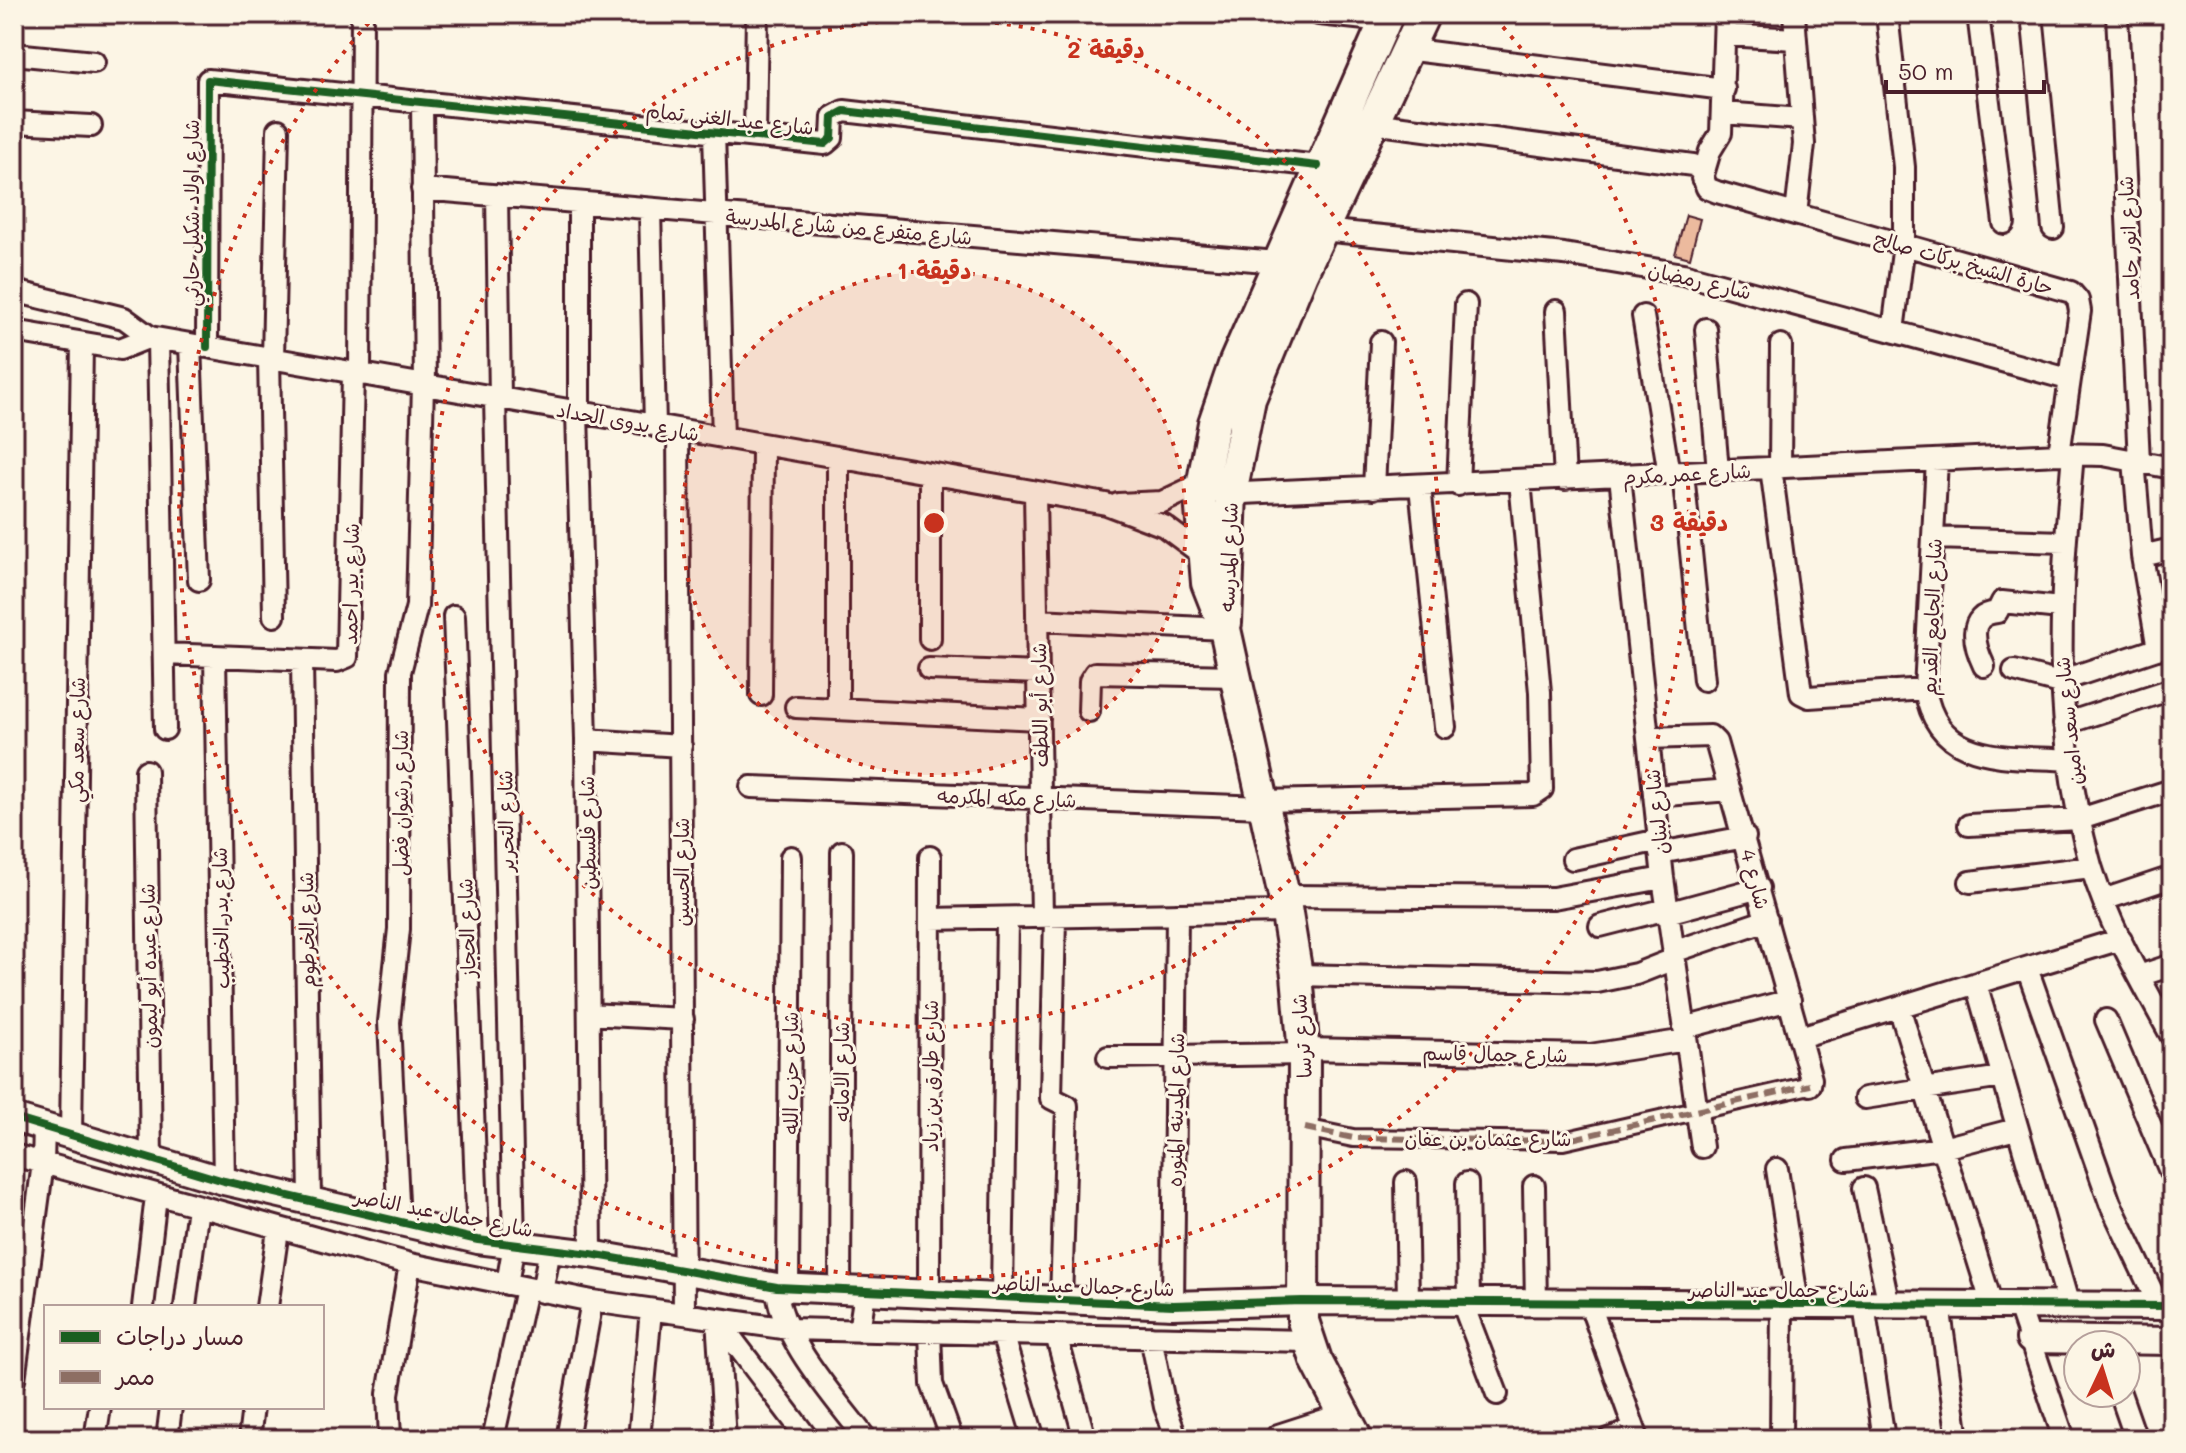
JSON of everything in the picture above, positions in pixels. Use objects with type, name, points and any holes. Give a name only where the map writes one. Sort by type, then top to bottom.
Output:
[{"type":"main road","name":"شارع المدرسه","points":[[1225,629],[1231,493],[1250,399],[1322,230],[1424,14]]},
{"type":"main road","name":"شارع المدرسه","points":[[1225,629],[1207,583],[1201,490],[1224,392],[1318,166],[1386,18]]},
{"type":"main road","name":"شارع ترسا","points":[[1225,629],[1285,904],[1297,975],[1304,1052],[1302,1301],[1308,1341],[1350,1426]]},
{"type":"street","points":[[356,373],[362,14]]},
{"type":"street","points":[[755,136],[757,14]]},
{"type":"street","points":[[1319,14],[1386,18]]},
{"type":"street","points":[[1702,178],[1710,151],[1721,133],[1725,14]]},
{"type":"street","points":[[1794,14],[1804,144],[1796,214]]},
{"type":"street","points":[[1887,14],[1904,167],[1904,244],[1893,331]]},
{"type":"street","points":[[1978,14],[2004,223]]},
{"type":"street","points":[[2032,14],[2053,228]]},
{"type":"street","name":"شارع انور حامد","points":[[2117,14],[2142,556],[2165,646]]},
{"type":"street","points":[[1725,35],[1796,39]]},
{"type":"street","points":[[1405,49],[1724,89]]},
{"type":"street","points":[[14,54],[94,62]]},
{"type":"street","name":"شارع عبد الغنى تمام","points":[[208,80],[825,144],[832,138],[833,117],[844,111],[1318,166]]},
{"type":"street","name":"شارع اولاد شكيل حارثي","points":[[199,580],[198,346],[208,80]]},
{"type":"street","name":"شارع رشوان فضل","points":[[399,1222],[390,1006],[399,929],[400,672],[417,606],[424,385],[422,102]]},
{"type":"street","points":[[1723,113],[1802,119]]},
{"type":"street","points":[[14,122],[91,126]]},
{"type":"street","name":"حارة الشيخ بركات صالح","points":[[1372,123],[1693,165],[1700,170],[1707,188],[1717,192],[2071,292],[2078,300],[2080,311],[2068,379],[2066,454]]},
{"type":"street","points":[[274,616],[271,358],[278,130]]},
{"type":"street","points":[[714,132],[723,438]]},
{"type":"street","name":"شارع متفرع من شارع المدرسة","points":[[422,189],[1277,262]]},
{"type":"street","name":"شارع التحرير","points":[[497,195],[514,1244],[525,1288]]},
{"type":"street","name":"شارع فلسطين","points":[[579,203],[578,412],[586,740],[591,1254]]},
{"type":"street","points":[[650,209],[655,426]]},
{"type":"street","name":"شارع رمضان","points":[[1322,230],[1564,254],[1627,264],[1737,287],[2068,379]]},
{"type":"street","points":[[14,291],[124,318],[154,338]]},
{"type":"street","points":[[1458,485],[1466,304]]},
{"type":"street","points":[[1556,311],[1565,479]]},
{"type":"street","points":[[1643,316],[1676,473],[1704,680]]},
{"type":"street","points":[[1706,329],[1718,471]]},
{"type":"street","points":[[14,331],[120,349],[154,338]]},
{"type":"street","points":[[154,338],[165,729]]},
{"type":"street","name":"شارع بدوى الحداد","points":[[154,338],[1106,504],[1164,526],[1203,555]]},
{"type":"street","points":[[1374,488],[1381,342]]},
{"type":"street","name":"شارع سعد مكي","points":[[71,1136],[82,343]]},
{"type":"street","points":[[1781,345],[1776,468],[1801,693],[1809,697],[1925,689]]},
{"type":"street","name":"شارع بدر احمد","points":[[164,654],[343,661],[349,652],[356,373]]},
{"type":"street","name":"شارع الحسين","points":[[678,430],[684,1314]]},
{"type":"street","points":[[761,695],[763,445]]},
{"type":"street","name":"شارع عمر مكرم","points":[[1201,490],[1231,493],[1458,485],[2066,454],[2172,468]]},
{"type":"street","name":"شارع سعد امين","points":[[2066,454],[2060,682],[2080,819],[2091,867],[2103,900],[2172,1037]]},
{"type":"street","points":[[838,458],[838,709]]},
{"type":"street","name":"شارع الجامع القديم","points":[[1937,460],[1925,689],[1929,711],[1940,731],[1957,745],[1978,753],[2070,760]]},
{"type":"street","points":[[930,474],[930,639]]},
{"type":"street","name":"شارع لبنان","points":[[1620,476],[1659,846],[1702,1147]]},
{"type":"street","name":"شارع مكه المكرمه","points":[[751,787],[1263,804],[1540,792],[1544,786],[1540,692],[1520,481]]},
{"type":"street","points":[[1420,486],[1445,727]]},
{"type":"street","name":"شارع بدوى الحداد","points":[[1106,504],[1162,502],[1201,490]]},
{"type":"street","name":"شارع أبو اللطف","points":[[1035,492],[1040,798],[1048,917],[1051,1098],[1067,1106],[1061,1301]]},
{"type":"street","points":[[1934,538],[2065,542]]},
{"type":"street","points":[[2142,556],[2172,549]]},
{"type":"street","points":[[1984,666],[1974,639],[1978,620],[1984,613],[1997,612],[2002,602],[2060,608]]},
{"type":"street","name":"شارع الحجاز","points":[[454,616],[478,1240]]},
{"type":"street","points":[[1037,620],[1225,629]]},
{"type":"street","points":[[2014,671],[2060,682],[2165,646]]},
{"type":"street","name":"شارع بدر الخطيب","points":[[215,656],[224,1181]]},
{"type":"street","name":"شارع الخرطوم","points":[[302,660],[310,1201]]},
{"type":"street","points":[[929,669],[1038,673]]},
{"type":"street","points":[[1089,711],[1090,681],[1095,673],[1235,676]]},
{"type":"street","points":[[2064,724],[2172,689]]},
{"type":"street","points":[[796,707],[1039,719]]},
{"type":"street","name":"شارع 4","points":[[1648,738],[1713,738],[1745,837],[1800,1037],[1810,1085]]},
{"type":"street","points":[[586,740],[681,746]]},
{"type":"street","name":"شارع عبده أبو ليمون","points":[[146,771],[151,1161]]},
{"type":"street","points":[[1654,796],[1730,790]]},
{"type":"street","points":[[1969,825],[2080,819],[2172,790]]},
{"type":"street","points":[[1573,859],[1745,837]]},
{"type":"street","name":"شارع الامانه","points":[[842,852],[852,1292],[859,1331]]},
{"type":"street","name":"شارع حزب الله","points":[[791,857],[783,1288],[778,1302],[789,1329],[866,1439]]},
{"type":"street","name":"شارع طارق بن زياد","points":[[929,1296],[930,857]]},
{"type":"street","points":[[1970,882],[2091,867]]},
{"type":"street","points":[[2103,900],[2172,877]]},
{"type":"street","points":[[930,919],[1177,914],[1285,904],[1553,898],[1663,878]]},
{"type":"street","points":[[1600,926],[1759,888]]},
{"type":"street","name":"شارع المدينه المنوره","points":[[1173,1305],[1177,914]]},
{"type":"street","points":[[1002,1298],[1007,918]]},
{"type":"street","points":[[1297,975],[1597,982],[1636,974],[1673,955],[1767,920]]},
{"type":"street","points":[[1800,1037],[2121,939]]},
{"type":"street","points":[[2139,976],[2172,965]]},
{"type":"street","points":[[2027,968],[2110,1203],[2166,1306]]},
{"type":"street","points":[[1976,984],[2016,1129],[2080,1306],[2094,1329]]},
{"type":"street","name":"شارع جمال قاسم","points":[[1108,1057],[1304,1052],[1590,1055],[1685,1034],[1790,1000]]},
{"type":"street","points":[[1899,1007],[1992,1305]]},
{"type":"street","points":[[589,1014],[683,1019]]},
{"type":"street","points":[[2106,1020],[2172,1176]]},
{"type":"street","points":[[1865,1098],[2002,1077]]},
{"type":"street","name":"شارع عثمان بن عفان","points":[[1305,1128],[1353,1138],[1563,1141],[1810,1085]]},
{"type":"street","name":"شارع جمال عبد الناصر","points":[[14,1118],[224,1181],[478,1240],[591,1254],[783,1288],[1173,1305],[1302,1301],[2166,1306]]},
{"type":"street","points":[[14,1380],[43,1163],[44,1127]]},
{"type":"street","points":[[1846,1160],[1943,1148],[2016,1129]]},
{"type":"street","points":[[14,1155],[410,1264],[651,1310],[789,1329],[1308,1341]]},
{"type":"street","points":[[1777,1169],[1790,1304],[1781,1439]]},
{"type":"street","points":[[1406,1182],[1408,1302]]},
{"type":"street","points":[[1467,1183],[1466,1302],[1497,1394]]},
{"type":"street","points":[[1534,1186],[1536,1304]]},
{"type":"street","points":[[1864,1188],[1877,1305],[1884,1439]]},
{"type":"street","points":[[143,1305],[156,1196]]},
{"type":"street","points":[[185,1305],[198,1207]]},
{"type":"street","points":[[267,1305],[278,1230]]},
{"type":"street","points":[[493,1439],[525,1288],[550,1249]]},
{"type":"street","points":[[390,1439],[388,1394],[410,1264]]},
{"type":"street","points":[[567,1439],[592,1301]]},
{"type":"street","points":[[1590,1305],[1636,1434],[1609,1439]]},
{"type":"street","points":[[1939,1305],[1958,1439]]},
{"type":"street","points":[[2019,1306],[2064,1439]]},
{"type":"street","points":[[639,1439],[651,1310]]},
{"type":"street","points":[[717,1319],[808,1438]]},
{"type":"street","points":[[717,1319],[725,1439]]},
{"type":"street","points":[[930,1332],[932,1384],[952,1439]]},
{"type":"street","points":[[1002,1334],[1034,1439]]},
{"type":"street","points":[[1056,1335],[1085,1439]]},
{"type":"street","points":[[1151,1337],[1165,1407],[1177,1439]]},
{"type":"street","points":[[2030,1339],[2062,1340]]},
{"type":"street","points":[[2142,1343],[2171,1343]]},
{"type":"street","points":[[95,1439],[100,1409]]},
{"type":"street","points":[[167,1439],[171,1409]]},
{"type":"street","points":[[249,1439],[253,1409]]},
{"type":"street","points":[[2126,1409],[2136,1439]]},
{"type":"street","points":[[1278,1435],[1350,1426]]},
{"type":"building","points":[[1686,215],[1700,219],[1690,258],[1675,254]]},
{"type":"marked path","points":[[1305,1128],[1353,1138],[1563,1141],[1810,1085]]},
{"type":"cycle path","points":[[207,347],[208,80],[825,144],[832,138],[833,117],[844,111],[1318,166]]},
{"type":"cycle path","points":[[14,1118],[224,1181],[478,1240],[591,1254],[777,1287],[1173,1305],[1302,1301],[2172,1306]]}]
